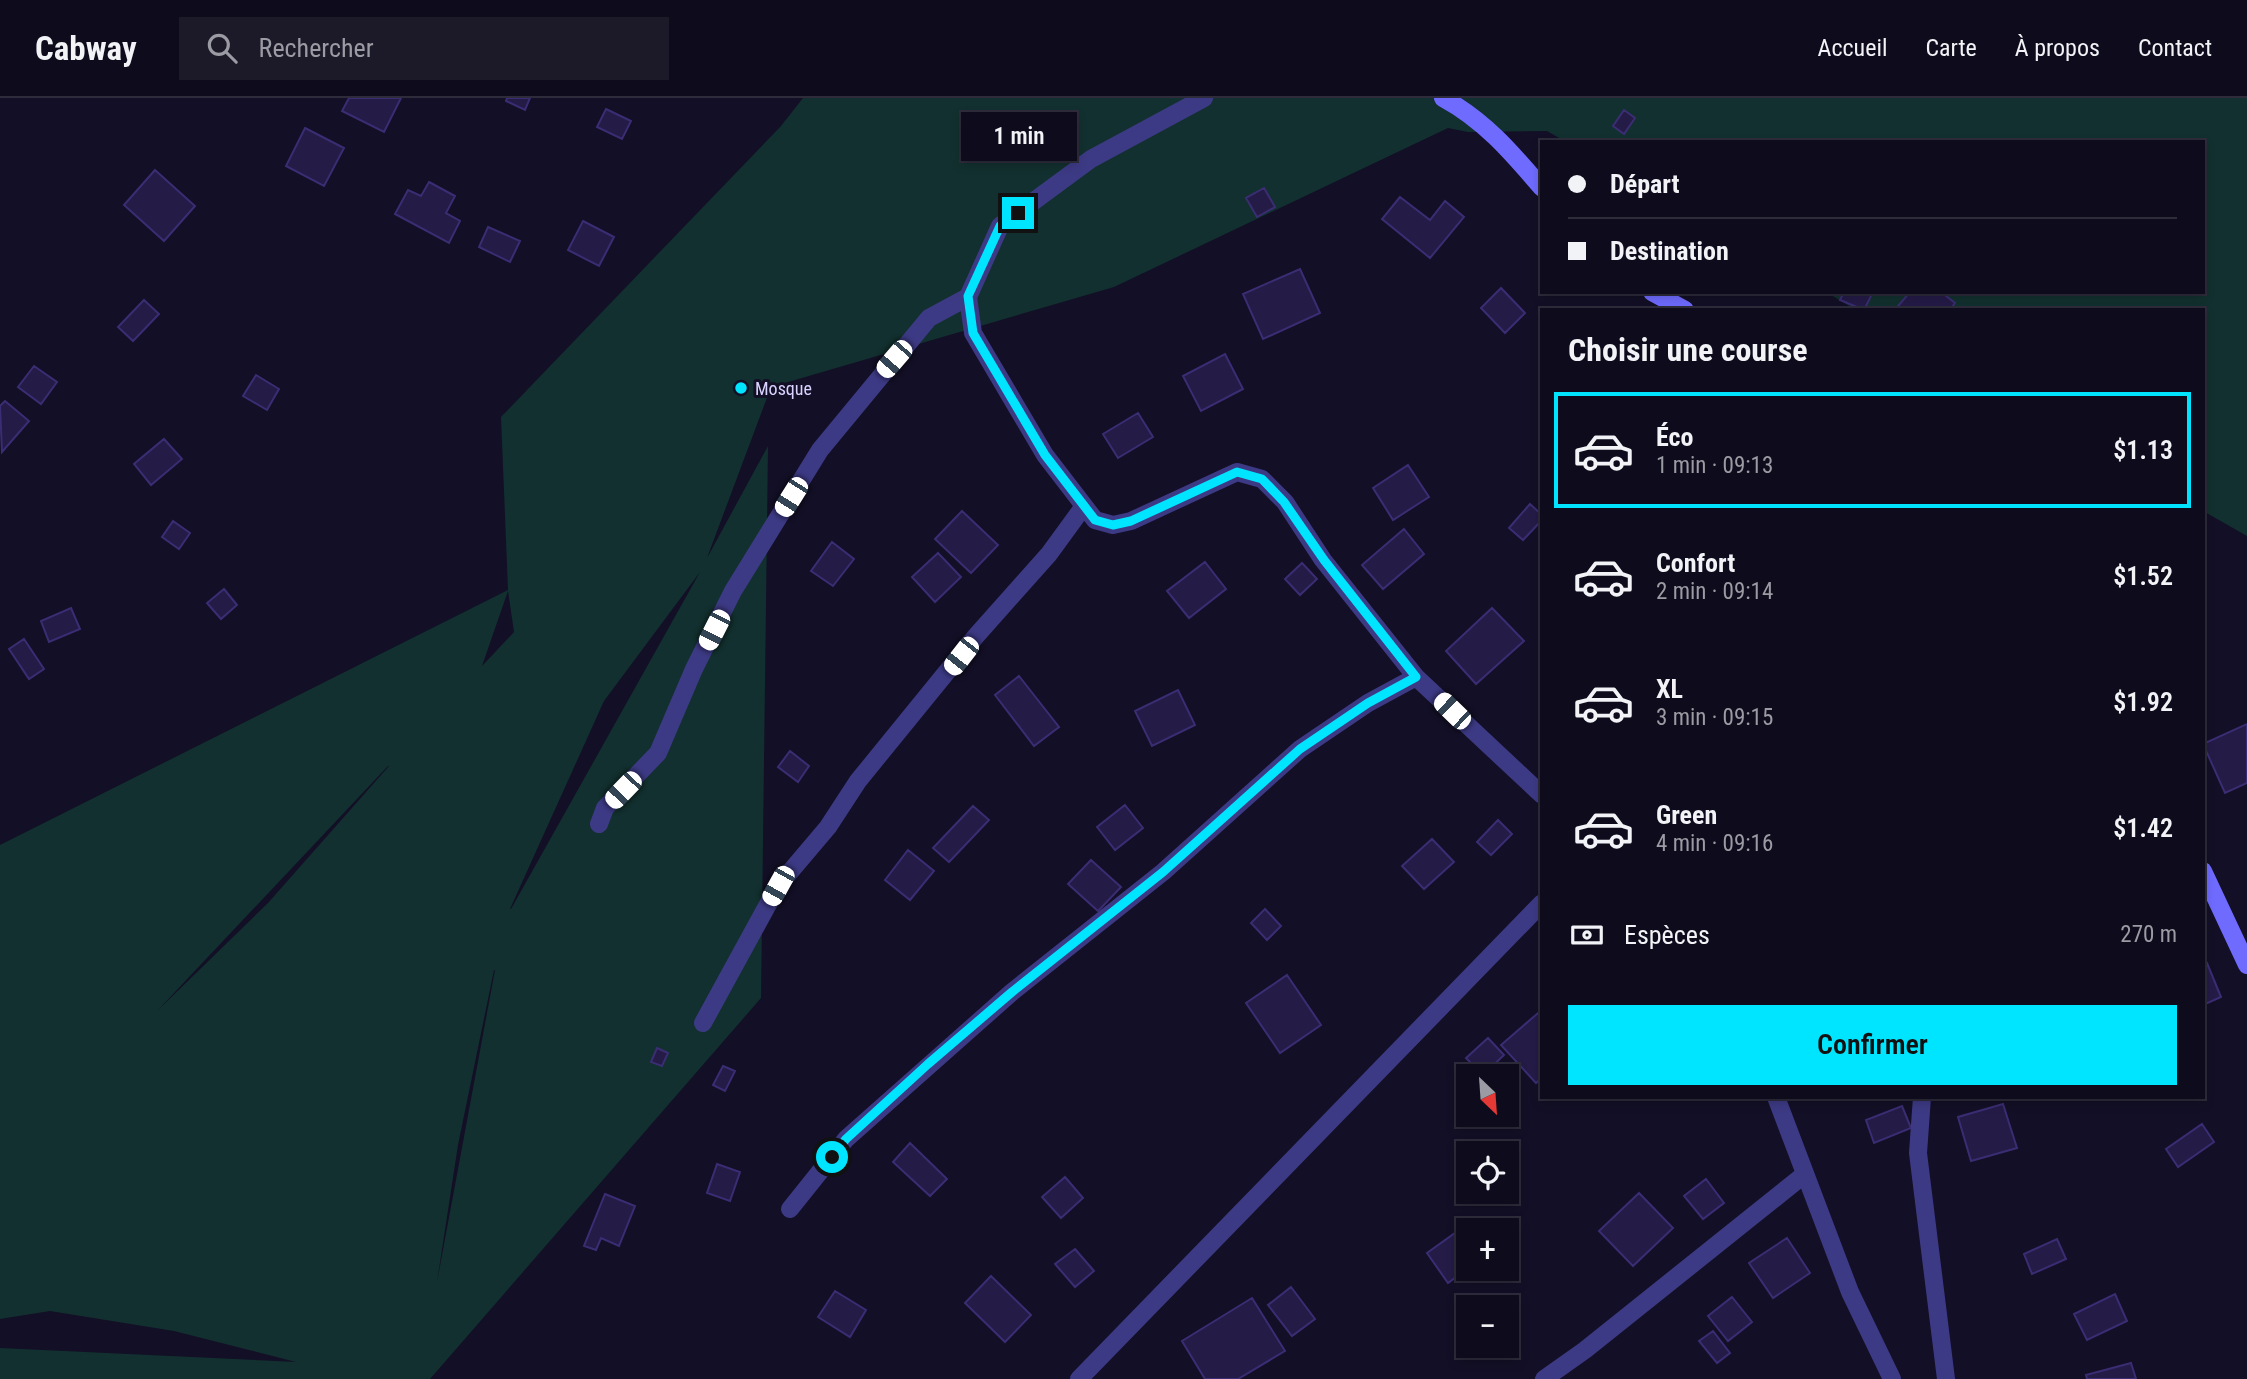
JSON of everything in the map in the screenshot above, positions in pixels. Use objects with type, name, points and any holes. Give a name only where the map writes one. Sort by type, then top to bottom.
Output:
[{"type":"street","points":[[1204,98],[1091,159],[1000,226],[968,296],[973,333],[1045,455],[1095,520],[1113,525],[1131,521],[1237,472],[1262,479],[1284,502],[1324,560],[1416,677],[1540,793]]},
{"type":"street","points":[[1443,98],[1468,112],[1500,139],[1540,186]]},
{"type":"street","points":[[1655,294],[1676,308]]},
{"type":"street","points":[[599,824],[606,808],[658,753],[694,669],[733,591],[820,450],[929,318],[968,296]]},
{"type":"street","points":[[703,1023],[778,886],[828,827],[858,781],[976,636],[1049,554],[1084,506]]},
{"type":"street","points":[[790,1209],[846,1139],[1012,992],[1163,872],[1300,749],[1368,703],[1416,677]]},
{"type":"street","points":[[2205,875],[2247,965]]},
{"type":"street","points":[[1079,1379],[1540,905]]},
{"type":"street","points":[[1777,1099],[1850,1292],[1892,1379]]},
{"type":"street","points":[[1923,1099],[1918,1153],[1946,1379]]},
{"type":"street","points":[[1544,1379],[1585,1350],[1805,1174]]},
{"type":"green space","points":[[803,98],[2247,98],[2247,536],[2205,512],[2205,308],[1853,308],[1829,294],[2205,294],[2205,140],[1563,140],[1547,131],[1468,132],[1448,128],[1114,287],[771,387],[707,558],[768,446],[761,998],[430,1379],[0,1379],[0,1348],[296,1362],[174,1331],[50,1311],[0,1319],[0,845],[508,590],[501,417],[781,126]],"holes":[[[700,572],[511,909],[510,909],[604,701]],[[508,591],[514,632],[482,666]],[[388,766],[268,903],[158,1010]],[[495,970],[437,1282],[458,1145]]]},
{"type":"building","points":[[349,98],[401,98],[384,132],[342,111]]},
{"type":"building","points":[[507,98],[530,98],[525,110],[506,101]]},
{"type":"building","points":[[606,109],[631,121],[622,139],[597,127]]},
{"type":"building","points":[[1624,110],[1635,118],[1624,134],[1613,126]]},
{"type":"building","points":[[305,128],[344,148],[324,186],[286,166]]},
{"type":"building","points":[[155,170],[195,206],[164,241],[124,205]]},
{"type":"building","points":[[429,182],[455,196],[446,213],[460,221],[449,243],[395,214],[408,190],[421,196]]},
{"type":"building","points":[[1264,188],[1275,207],[1257,217],[1246,198]]},
{"type":"building","points":[[1400,197],[1430,220],[1445,201],[1464,217],[1430,258],[1382,219]]},
{"type":"building","points":[[583,221],[614,237],[599,266],[568,250]]},
{"type":"building","points":[[488,227],[520,241],[510,262],[479,247]]},
{"type":"building","points":[[1300,269],[1320,313],[1263,339],[1243,294]]},
{"type":"building","points":[[1501,288],[1525,313],[1505,333],[1481,308]]},
{"type":"building","points":[[1843,294],[1872,294],[1865,308],[1840,300]]},
{"type":"building","points":[[1908,294],[1944,294],[1955,303],[1951,308],[1898,306]]},
{"type":"building","points":[[144,300],[159,314],[133,341],[118,327]]},
{"type":"building","points":[[1225,354],[1243,389],[1201,411],[1183,376]]},
{"type":"building","points":[[34,366],[57,382],[41,404],[18,387]]},
{"type":"building","points":[[256,375],[279,389],[267,410],[243,396]]},
{"type":"building","points":[[5,401],[29,421],[2,452],[0,406]]},
{"type":"building","points":[[1138,413],[1153,437],[1118,458],[1103,434]]},
{"type":"building","points":[[164,439],[182,459],[151,485],[134,464]]},
{"type":"building","points":[[1408,465],[1429,497],[1393,520],[1373,488]]},
{"type":"building","points":[[1530,504],[1540,513],[1540,522],[1523,540],[1509,528]]},
{"type":"building","points":[[962,511],[998,545],[971,573],[935,539]]},
{"type":"building","points":[[173,521],[190,533],[179,549],[162,537]]},
{"type":"building","points":[[1404,529],[1424,554],[1383,589],[1362,565]]},
{"type":"building","points":[[832,542],[854,559],[833,586],[811,571]]},
{"type":"building","points":[[938,553],[961,577],[935,602],[912,577]]},
{"type":"building","points":[[1205,562],[1226,589],[1189,618],[1167,591]]},
{"type":"building","points":[[1302,563],[1317,579],[1300,595],[1285,579]]},
{"type":"building","points":[[224,589],[237,605],[221,619],[207,603]]},
{"type":"building","points":[[71,608],[80,629],[49,642],[41,621]]},
{"type":"building","points":[[1492,608],[1524,641],[1476,684],[1446,651]]},
{"type":"building","points":[[24,639],[44,669],[29,679],[9,649]]},
{"type":"building","points":[[1019,676],[1059,727],[1034,746],[995,695]]},
{"type":"building","points":[[1178,690],[1195,725],[1152,746],[1135,711]]},
{"type":"building","points":[[2247,724],[2247,783],[2225,793],[2205,743]]},
{"type":"building","points":[[790,751],[809,766],[798,782],[778,767]]},
{"type":"building","points":[[1125,805],[1143,828],[1115,850],[1097,827]]},
{"type":"building","points":[[973,806],[989,820],[949,862],[933,848]]},
{"type":"building","points":[[1498,820],[1512,834],[1491,855],[1477,842]]},
{"type":"building","points":[[1432,839],[1454,862],[1424,889],[1402,866]]},
{"type":"building","points":[[908,850],[934,871],[910,900],[885,880]]},
{"type":"building","points":[[1091,860],[1121,887],[1098,911],[1068,884]]},
{"type":"building","points":[[1265,909],[1281,926],[1267,940],[1251,923]]},
{"type":"building","points":[[2207,963],[2221,997],[2205,1004]]},
{"type":"building","points":[[1287,975],[1321,1025],[1280,1053],[1246,1003]]},
{"type":"building","points":[[1538,1013],[1540,1080],[1536,1083],[1501,1045]]},
{"type":"building","points":[[1488,1038],[1504,1055],[1495,1064],[1472,1064],[1466,1058]]},
{"type":"building","points":[[657,1048],[668,1053],[662,1066],[651,1062]]},
{"type":"building","points":[[723,1066],[735,1071],[725,1091],[713,1085]]},
{"type":"building","points":[[2003,1104],[2017,1148],[1971,1161],[1958,1117]]},
{"type":"building","points":[[1902,1106],[1911,1128],[1874,1143],[1866,1120]]},
{"type":"building","points":[[2202,1124],[2214,1142],[2178,1167],[2166,1149]]},
{"type":"building","points":[[910,1143],[947,1179],[930,1196],[893,1162]]},
{"type":"building","points":[[717,1164],[740,1172],[730,1201],[707,1193]]},
{"type":"building","points":[[1065,1177],[1083,1198],[1061,1218],[1042,1197]]},
{"type":"building","points":[[1706,1179],[1724,1203],[1703,1219],[1684,1196]]},
{"type":"building","points":[[1639,1193],[1673,1228],[1633,1266],[1599,1231]]},
{"type":"building","points":[[605,1194],[635,1206],[619,1246],[601,1238],[596,1250],[584,1246]]},
{"type":"building","points":[[1456,1232],[1456,1277],[1448,1283],[1427,1253]]},
{"type":"building","points":[[1787,1238],[1810,1273],[1773,1298],[1749,1263]]},
{"type":"building","points":[[2057,1239],[2066,1259],[2032,1274],[2024,1254]]},
{"type":"building","points":[[1075,1249],[1094,1271],[1075,1287],[1055,1264]]},
{"type":"building","points":[[991,1276],[1031,1315],[1005,1342],[965,1303]]},
{"type":"building","points":[[1291,1287],[1315,1319],[1292,1336],[1268,1305]]},
{"type":"building","points":[[835,1291],[866,1310],[850,1337],[818,1317]]},
{"type":"building","points":[[2115,1294],[2127,1321],[2087,1340],[2074,1314]]},
{"type":"building","points":[[1732,1297],[1752,1322],[1728,1341],[1708,1316]]},
{"type":"building","points":[[1252,1298],[1285,1351],[1238,1379],[1205,1379],[1182,1341]]},
{"type":"building","points":[[1713,1331],[1730,1353],[1717,1363],[1699,1341]]},
{"type":"building","points":[[2131,1363],[2136,1379],[2087,1379],[2086,1375]]},
{"type":"place","name":"Mosque","points":[[741,388]]},
{"type":"route","points":[[832,1157],[846,1139],[928,1064],[1012,992],[1163,872],[1300,749],[1368,703],[1416,677],[1324,560],[1284,502],[1262,479],[1237,472],[1131,521],[1113,525],[1095,520],[1045,455],[973,333],[968,296],[1000,226],[1018,213]]}]
